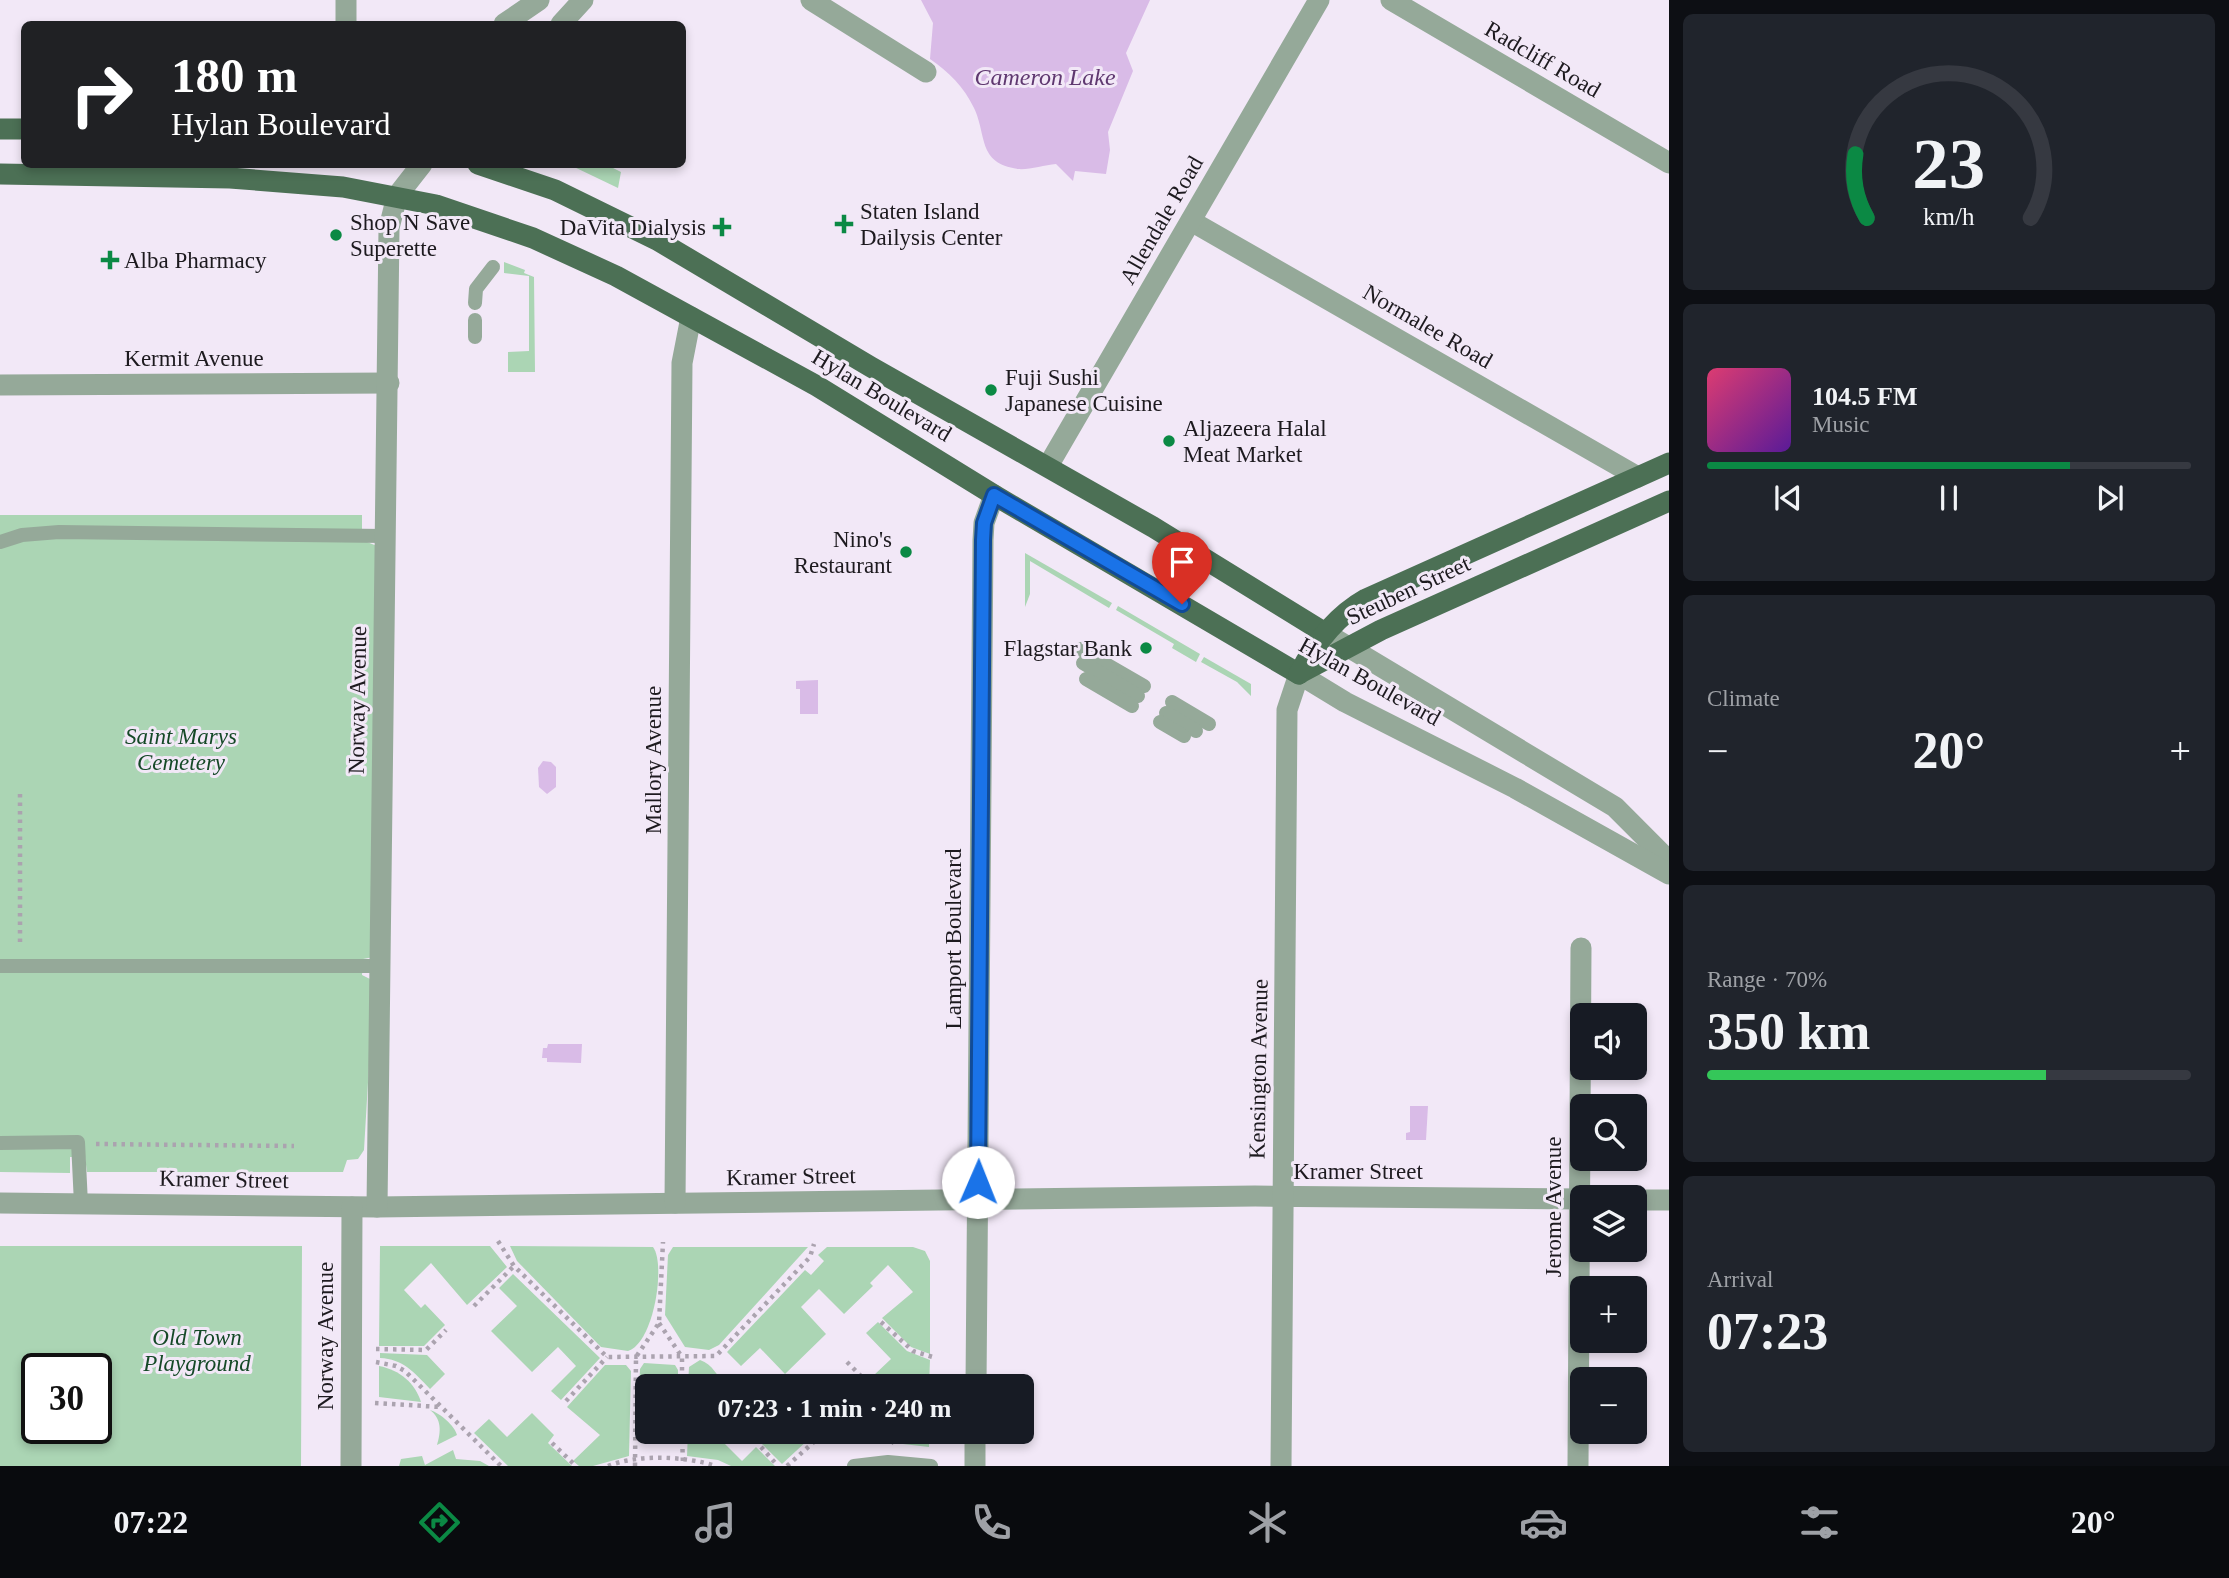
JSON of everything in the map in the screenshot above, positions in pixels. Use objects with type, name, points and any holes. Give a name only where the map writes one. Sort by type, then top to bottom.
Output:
[{"type":"main road","points":[[0,129],[21,129]]},
{"type":"main road","name":"Hylan Boulevard","points":[[490,168],[555,190],[596,208],[696,262],[895,381],[1048,466],[1325,633]]},
{"type":"main road","points":[[541,168],[555,190]]},
{"type":"main road","name":"Hylan Boulevard","points":[[0,174],[264,180],[397,196],[533,238],[615,276],[817,386],[994,495],[1299,674]]},
{"type":"main road","name":"Steuben Street","points":[[1299,674],[1325,633],[1341,617],[1366,599],[1669,463]]},
{"type":"main road","name":"Steuben Street","points":[[1299,674],[1347,647],[1669,500]]},
{"type":"street","points":[[346,0],[346,21]]},
{"type":"street","points":[[508,21],[539,0]]},
{"type":"street","points":[[564,21],[583,0]]},
{"type":"street","points":[[811,0],[926,72]]},
{"type":"street","name":"Allendale Road","points":[[1048,466],[1319,0]]},
{"type":"street","name":"Radcliff Road","points":[[1391,0],[1669,163]]},
{"type":"street","name":"Norway Avenue","points":[[377,1207],[389,228],[402,168]]},
{"type":"street","points":[[397,196],[419,168]]},
{"type":"street","name":"Normalee Road","points":[[1191,221],[1638,477]]},
{"type":"street","name":"Mallory Avenue","points":[[675,1203],[682,363],[685,334],[691,317]]},
{"type":"street","name":"Kermit Avenue","points":[[0,385],[388,383]]},
{"type":"street","name":"Lamport Boulevard","points":[[976,1374],[983,540],[984,523],[994,495]]},
{"type":"street","name":"Hylan Boulevard","points":[[1325,633],[1615,807],[1669,860]]},
{"type":"street","name":"Hylan Boulevard","points":[[1299,674],[1345,702],[1557,810],[1669,874]]},
{"type":"street","name":"Kensington Avenue","points":[[1281,1466],[1287,710],[1299,674]]},
{"type":"street","name":"Jerome Avenue","points":[[1581,948],[1581,1185]]},
{"type":"street","name":"Kramer Street","points":[[0,1203],[377,1207],[1283,1196],[1570,1199]]},
{"type":"street","points":[[1647,1200],[1669,1200]]},
{"type":"street","name":"Norway Avenue","points":[[351,1466],[352,1207]]},
{"type":"street","name":"Jerome Avenue","points":[[1578,1466],[1580,1262]]},
{"type":"street","points":[[975,1444],[975,1466]]},
{"type":"lane","points":[[475,303],[476,289],[493,267]]},
{"type":"lane","points":[[475,320],[475,337]]},
{"type":"lane","points":[[0,542],[22,535],[59,532],[385,536]]},
{"type":"lane","points":[[1081,656],[1138,696],[1086,679]]},
{"type":"lane","points":[[1197,730],[1166,712],[1197,730]]},
{"type":"lane","points":[[0,966],[380,966]]},
{"type":"lane","points":[[0,1143],[80,1144],[82,1204]]},
{"type":"lane","points":[[854,1466],[888,1462],[931,1466]]},
{"type":"path","points":[[20,794],[20,966]]},
{"type":"path","points":[[80,1144],[294,1146]]},
{"type":"path","points":[[498,1241],[514,1266],[607,1357],[716,1356],[810,1257],[814,1244]]},
{"type":"path","points":[[635,1466],[636,1357],[659,1323],[663,1242]]},
{"type":"path","points":[[474,1306],[514,1266]]},
{"type":"path","points":[[881,1322],[913,1352],[936,1358]]},
{"type":"path","points":[[659,1323],[682,1357],[682,1374]]},
{"type":"path","points":[[376,1349],[426,1350],[446,1330]]},
{"type":"path","points":[[566,1401],[607,1357]]},
{"type":"path","points":[[376,1362],[396,1366],[405,1371],[501,1466]]},
{"type":"path","points":[[847,1362],[859,1374]]},
{"type":"path","points":[[375,1403],[441,1407]]},
{"type":"path","points":[[552,1443],[576,1466]]},
{"type":"path","points":[[682,1444],[683,1463]]},
{"type":"path","points":[[787,1466],[812,1444]]},
{"type":"path","points":[[761,1447],[778,1466]]},
{"type":"path","points":[[608,1466],[635,1459],[716,1466]]},
{"type":"green space","points":[[576,168],[613,168],[621,172],[618,188]]},
{"type":"green space","points":[[504,262],[525,270],[524,273],[534,277],[535,372],[508,372],[508,352],[529,351],[529,276],[504,273]]},
{"type":"green space","name":"Saint Marys Cemetery","points":[[0,515],[362,515],[362,540],[377,546],[374,957],[363,959],[362,975],[374,981],[364,1150],[358,1159],[347,1160],[343,1172],[87,1172],[85,1157],[70,1157],[70,1173],[0,1172]]},
{"type":"green space","points":[[1025,553],[1112,603],[1109,608],[1030,561],[1030,594],[1025,607]]},
{"type":"green space","points":[[1118,606],[1200,654],[1196,662],[1172,648],[1174,644],[1116,610]]},
{"type":"green space","points":[[1204,657],[1251,684],[1251,696],[1237,682],[1201,662]]},
{"type":"green space","name":"Old Town Playground","points":[[0,1246],[302,1246],[301,1466],[0,1466]]},
{"type":"green space","points":[[380,1246],[490,1246],[507,1267],[467,1305],[431,1263],[404,1290],[421,1308],[425,1304],[445,1325],[424,1346],[379,1346]]},
{"type":"green space","points":[[510,1246],[653,1247],[657,1256],[658,1285],[645,1334],[637,1345],[628,1351],[601,1347],[517,1261]]},
{"type":"green space","points":[[673,1247],[808,1247],[719,1345],[709,1350],[685,1347],[665,1315],[668,1255]]},
{"type":"green space","points":[[827,1247],[913,1247],[925,1251],[930,1261],[930,1354],[911,1347],[882,1318],[913,1292],[888,1265],[870,1283],[873,1286],[844,1314],[819,1289],[801,1307],[826,1334],[785,1374],[760,1348],[741,1366],[727,1352],[805,1270],[811,1275],[824,1261],[818,1255]]},
{"type":"green space","points":[[513,1274],[600,1358],[561,1400],[551,1391],[576,1366],[558,1347],[532,1372],[491,1331],[517,1306],[499,1288]]},
{"type":"green space","points":[[878,1322],[907,1351],[930,1360],[929,1374],[875,1374],[891,1359],[866,1333]]},
{"type":"green space","points":[[380,1353],[427,1355],[445,1374],[430,1389],[408,1368],[395,1361],[380,1358]]},
{"type":"green space","points":[[700,1360],[717,1374],[689,1374],[689,1367]]},
{"type":"green space","points":[[644,1363],[675,1365],[678,1374],[640,1374]]},
{"type":"green space","points":[[605,1365],[626,1365],[631,1371],[629,1456],[593,1466],[579,1466],[573,1461],[600,1435],[567,1407]]},
{"type":"green space","points":[[379,1366],[406,1378],[421,1402],[379,1397]]},
{"type":"green space","points":[[430,1410],[446,1420],[457,1435],[437,1445],[440,1426],[437,1417]]},
{"type":"green space","points":[[532,1413],[554,1435],[548,1443],[572,1466],[508,1466],[474,1433],[489,1419],[507,1437]]},
{"type":"green space","points":[[688,1444],[725,1444],[742,1461],[756,1447],[775,1466],[731,1466],[718,1460],[687,1456]]},
{"type":"green space","points":[[762,1444],[804,1444],[782,1464]]},
{"type":"green space","points":[[903,1444],[929,1444],[929,1447]]},
{"type":"green space","points":[[453,1450],[456,1459],[480,1461],[489,1466],[399,1466],[401,1459],[422,1456],[425,1465]]},
{"type":"water","name":"Cameron Lake","points":[[921,0],[1150,0],[1126,53],[1133,71],[1108,132],[1110,150],[1106,174],[1075,171],[1073,181],[1056,164],[1018,169],[996,161],[989,154],[978,118],[966,93],[950,75],[930,59],[933,23]]},
{"type":"water","points":[[818,680],[818,714],[800,714],[800,689],[796,689],[796,681]]},
{"type":"water","points":[[543,761],[551,762],[556,767],[556,787],[547,794],[539,787],[538,768]]},
{"type":"water","points":[[548,1044],[582,1044],[581,1063],[547,1062],[547,1058],[542,1058],[543,1048],[547,1048]]},
{"type":"water","points":[[1410,1106],[1428,1106],[1426,1140],[1406,1140],[1406,1133],[1410,1132]]},
{"type":"place","name":"Staten Island Dailysis Center","points":[[844,224]]},
{"type":"place","name":"DaVita Dialysis","points":[[722,227]]},
{"type":"place","name":"Shop N Save Superette","points":[[336,235]]},
{"type":"place","name":"Alba Pharmacy","points":[[110,260]]},
{"type":"place","name":"Fuji Sushi Japanese Cuisine","points":[[991,390]]},
{"type":"place","name":"Aljazeera Halal Meat Market","points":[[1169,441]]},
{"type":"place","name":"Nino's Restaurant","points":[[906,552]]},
{"type":"place","name":"Flagstar Bank","points":[[1146,648]]},
{"type":"route","points":[[978,1182],[983,540],[984,523],[994,495],[1182,604]]}]
